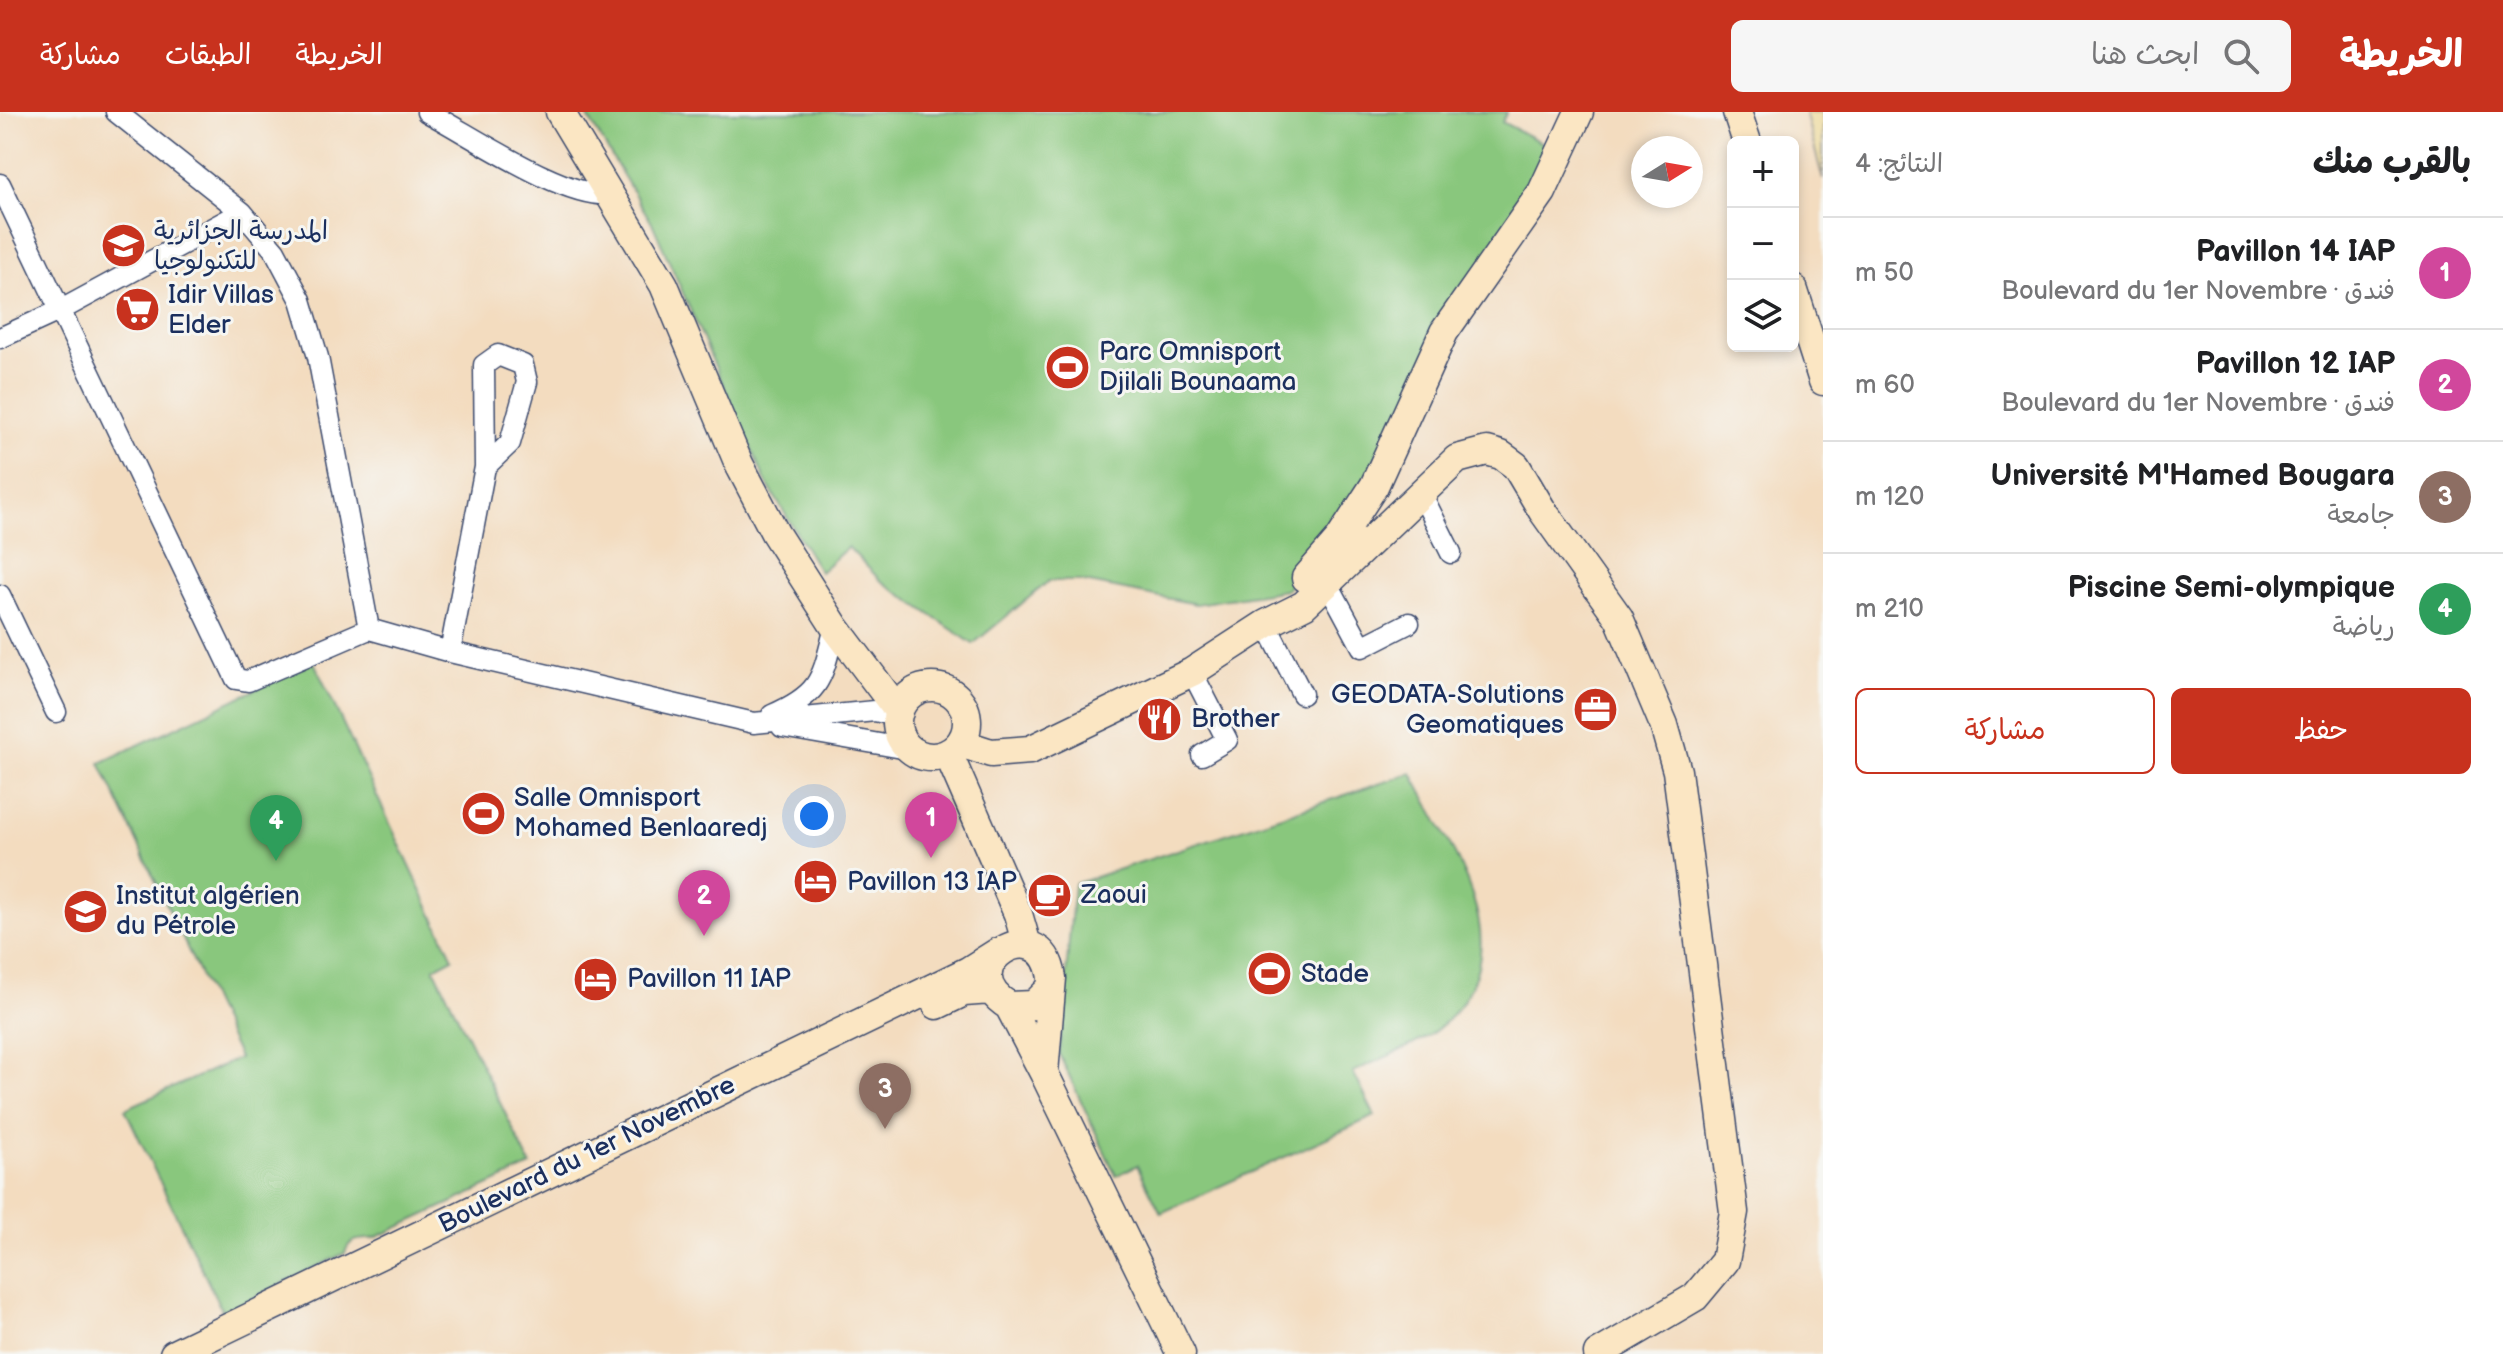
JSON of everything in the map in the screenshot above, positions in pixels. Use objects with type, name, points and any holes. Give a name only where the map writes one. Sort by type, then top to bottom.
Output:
[{"type":"street","points":[[116,112],[242,212],[275,251],[301,300],[318,357],[369,629]]},
{"type":"street","points":[[427,112],[551,181],[580,193],[612,194]]},
{"type":"street","points":[[560,112],[664,285],[739,464],[775,533],[839,633],[903,707]]},
{"type":"street","points":[[1266,624],[1339,540],[1374,486],[1444,332],[1542,192],[1579,112]]},
{"type":"street","points":[[1737,112],[1745,136]]},
{"type":"street","points":[[0,184],[236,679],[248,681],[369,629],[450,652],[754,723],[908,749],[930,758],[954,748],[991,753],[1030,750],[1192,672],[1266,624],[1304,605],[1326,580],[1457,459],[1471,452],[1501,455],[1516,466],[1542,510],[1619,618],[1664,725],[1677,771],[1734,1212],[1725,1261],[1695,1297],[1598,1354]]},
{"type":"street","points":[[0,338],[61,310],[242,212]]},
{"type":"street","points":[[1799,307],[1823,381]]},
{"type":"street","points":[[450,652],[485,467],[484,365],[498,355],[523,365],[527,382],[510,443],[485,467]]},
{"type":"street","points":[[1421,493],[1451,553]]},
{"type":"street","points":[[1326,580],[1362,647],[1409,623]]},
{"type":"street","points":[[0,595],[56,712]]},
{"type":"street","points":[[1266,624],[1302,694]]},
{"type":"street","points":[[754,723],[801,702],[822,677],[839,633]]},
{"type":"street","points":[[1192,672],[1227,740],[1202,755]]},
{"type":"street","points":[[754,723],[903,707],[937,687],[956,697],[963,707],[967,723],[954,748],[1027,945]]},
{"type":"street","points":[[903,707],[898,731],[908,749]]},
{"type":"street","points":[[1044,1073],[1051,966],[1041,951],[1027,945],[1012,945],[998,952],[990,964],[987,978],[1044,1073],[1181,1354]]},
{"type":"street","name":"Boulevard du 1er Novembre","points":[[174,1354],[968,971],[998,952]]},
{"type":"street","points":[[1000,998],[1034,1005],[1050,989]]},
{"type":"street","name":"Boulevard du 1er Novembre","points":[[212,1354],[964,992],[1000,998]]},
{"type":"green space","name":"Parc Omnisport Djilali Bounaama","points":[[585,112],[1507,112],[1502,122],[1554,149],[1354,496],[1286,590],[1196,604],[1079,581],[1049,581],[973,644],[880,580],[848,547],[820,572],[766,482],[653,225]]},
{"type":"green space","points":[[314,662],[453,958],[434,968],[531,1166],[375,1238],[357,1240],[350,1244],[345,1253],[223,1313],[125,1109],[239,1058],[100,763]]},
{"type":"green space","name":"Stade","points":[[1412,773],[1462,868],[1474,901],[1480,934],[1478,966],[1466,997],[1432,1034],[1353,1072],[1375,1116],[1161,1213],[1137,1165],[1116,1176],[1059,1054],[1074,884]]},
{"type":"sand","points":[[1805,112],[1823,112],[1823,180]]},
{"type":"place","name":"المدرسة الجزائرية للتكنولوجيا","points":[[123,246]]},
{"type":"place","name":"Idir Villas Elder","points":[[137,310]]},
{"type":"place","name":"Parc Omnisport Djilali Bounaama","points":[[1068,367]]},
{"type":"place","name":"GEODATA-Solutions Geomatiques","points":[[1595,710]]},
{"type":"place","name":"Brother","points":[[1160,719]]},
{"type":"place","name":"Salle Omnisport Mohamed Benlaaredj","points":[[483,813]]},
{"type":"place","name":"Pavillon 14 IAP","points":[[931,858]]},
{"type":"place","name":"Piscine Semi-olympique","points":[[276,861]]},
{"type":"place","name":"Pavillon 13 IAP","points":[[816,882]]},
{"type":"place","name":"Zaoui","points":[[1050,895]]},
{"type":"place","name":"Institut algérien du Pétrole","points":[[85,911]]},
{"type":"place","name":"Pavillon 12 IAP","points":[[704,936]]},
{"type":"place","name":"Stade","points":[[1270,974]]},
{"type":"place","name":"Pavillon 11 IAP","points":[[596,979]]},
{"type":"place","name":"Université M'Hamed Bougara","points":[[885,1129]]}]
